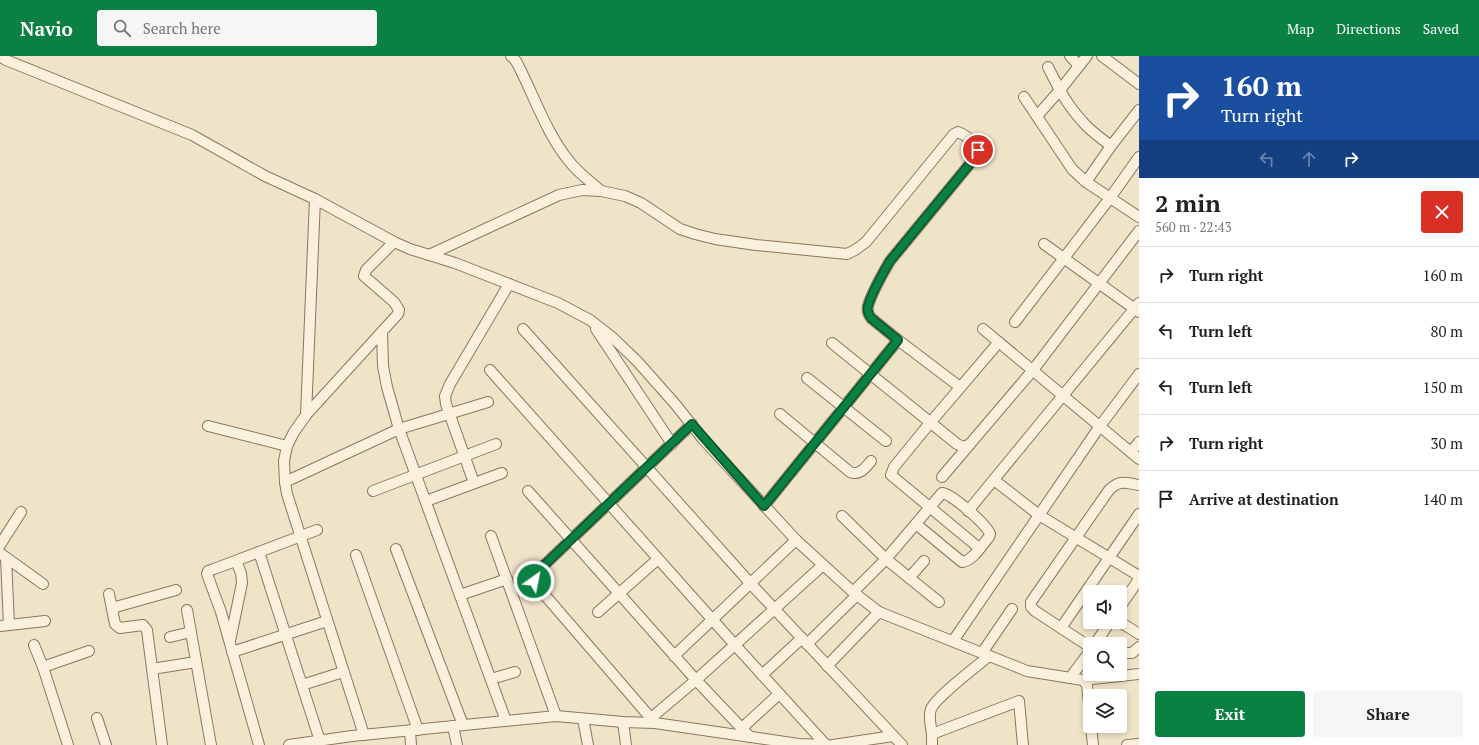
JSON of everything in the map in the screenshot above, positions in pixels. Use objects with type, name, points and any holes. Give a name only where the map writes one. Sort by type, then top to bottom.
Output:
[{"type":"street","points":[[0,56],[6,60],[192,135],[265,176],[315,199],[394,242],[455,263],[558,303],[590,320],[613,338],[637,361],[764,506],[796,540],[855,593],[879,612],[1027,671],[1083,680]]},
{"type":"street","points":[[511,56],[516,61],[562,151],[578,172],[601,190]]},
{"type":"street","points":[[1070,56],[1079,66]]},
{"type":"street","points":[[1036,116],[1060,90],[1087,56]]},
{"type":"street","points":[[1102,56],[1139,84]]},
{"type":"street","points":[[1048,68],[1068,104],[1082,122],[1111,146]]},
{"type":"street","points":[[1024,96],[1072,169],[1086,182],[1139,217]]},
{"type":"street","points":[[1086,182],[1111,146],[1139,110]]},
{"type":"street","points":[[429,255],[559,195],[582,190],[601,190],[625,196],[641,203],[680,229],[715,239],[756,245],[847,254],[866,242],[954,134],[958,132],[977,146],[978,154],[890,261],[868,306],[868,314],[898,340],[960,387]]},
{"type":"street","points":[[1015,322],[1110,198],[1139,157]]},
{"type":"street","points":[[306,415],[315,199]]},
{"type":"street","points":[[942,477],[1033,370],[1139,231]]},
{"type":"street","points":[[364,735],[300,537],[285,482],[284,461],[287,446],[306,415],[395,318],[399,310],[394,302],[364,276],[366,270],[394,242]]},
{"type":"street","points":[[968,511],[1138,308],[1099,284],[1044,244]]},
{"type":"street","points":[[474,483],[446,404],[445,396],[450,384],[510,284]]},
{"type":"street","points":[[590,320],[672,444]]},
{"type":"street","points":[[523,329],[751,584],[902,745]]},
{"type":"street","points":[[983,329],[1064,395],[1135,456],[1139,442]]},
{"type":"street","points":[[382,332],[385,373],[389,394],[399,429],[506,721]]},
{"type":"street","points":[[764,506],[898,340]]},
{"type":"street","points":[[979,548],[891,475],[894,467],[930,422],[999,342]]},
{"type":"street","points":[[832,343],[957,444],[962,447],[966,447],[970,444]]},
{"type":"street","points":[[490,370],[779,694],[827,745]]},
{"type":"street","points":[[953,641],[1100,426],[1139,374]]},
{"type":"street","points":[[807,378],[886,441]]},
{"type":"street","points":[[285,482],[399,429],[488,402]]},
{"type":"street","points":[[780,414],[850,472],[854,474],[859,473],[871,461]]},
{"type":"street","points":[[653,721],[534,581],[536,573],[692,424]]},
{"type":"street","points":[[208,426],[287,446]]},
{"type":"street","points":[[373,491],[416,473],[496,444]]},
{"type":"street","points":[[426,501],[502,472]]},
{"type":"street","points":[[994,480],[1039,515],[1139,576]]},
{"type":"street","points":[[1083,642],[1035,611],[1030,607],[1031,602],[1109,490],[1116,483],[1121,482],[1139,485]]},
{"type":"street","points":[[528,491],[674,656],[750,737]]},
{"type":"street","points":[[762,675],[804,641],[855,593],[916,524],[939,495],[945,492],[968,511],[986,528],[990,534],[966,562],[962,562],[916,524]]},
{"type":"street","points":[[0,545],[21,512]]},
{"type":"street","points":[[1061,628],[1139,514]]},
{"type":"street","points":[[842,516],[886,559],[938,602]]},
{"type":"street","points":[[259,745],[221,612],[207,574],[208,571],[317,530]]},
{"type":"street","points":[[491,536],[556,716]]},
{"type":"street","points":[[674,656],[796,540]]},
{"type":"street","points":[[396,549],[458,726],[457,745]]},
{"type":"street","points":[[259,552],[320,741]]},
{"type":"street","points":[[356,555],[414,730],[411,745]]},
{"type":"street","points":[[3,556],[43,584]]},
{"type":"street","points":[[3,556],[4,625],[45,621]]},
{"type":"street","points":[[598,612],[658,559]]},
{"type":"street","points":[[231,647],[242,583],[241,573],[236,561]]},
{"type":"street","points":[[909,578],[924,561]]},
{"type":"street","points":[[653,721],[774,608],[823,565]]},
{"type":"street","points":[[460,595],[507,579]]},
{"type":"street","points":[[1127,597],[1139,579]]},
{"type":"street","points":[[112,608],[176,590]]},
{"type":"street","points":[[110,594],[115,624],[117,627],[120,628],[143,625],[146,627],[162,745]]},
{"type":"street","points":[[186,610],[211,745]]},
{"type":"street","points":[[932,745],[929,717],[932,708],[940,698],[985,654],[1012,610]]},
{"type":"street","points":[[827,666],[879,612]]},
{"type":"street","points":[[231,647],[286,634],[327,621]]},
{"type":"street","points":[[1127,626],[1139,634]]},
{"type":"street","points":[[170,637],[190,632]]},
{"type":"street","points":[[34,645],[43,667],[68,745]]},
{"type":"street","points":[[1127,653],[1132,653],[1139,647]]},
{"type":"street","points":[[43,667],[89,651]]},
{"type":"street","points":[[1070,678],[1083,660]]},
{"type":"street","points":[[152,669],[196,662]]},
{"type":"street","points":[[302,685],[343,672]]},
{"type":"street","points":[[491,679],[515,672]]},
{"type":"street","points":[[1127,675],[1139,674]]},
{"type":"street","points":[[742,728],[779,694]]},
{"type":"street","points":[[932,734],[1019,701],[1023,745]]},
{"type":"street","points":[[289,745],[320,741],[353,741],[364,735],[556,716],[622,722],[653,721],[800,744],[827,745]]},
{"type":"street","points":[[97,718],[106,745]]},
{"type":"street","points":[[583,719],[588,745]]},
{"type":"street","points":[[622,722],[626,745]]},
{"type":"street","points":[[1092,733],[1093,745]]},
{"type":"street","points":[[833,745],[893,736]]},
{"type":"street","points":[[1127,745],[1139,744]]},
{"type":"route","points":[[534,581],[536,573],[692,424],[702,438],[764,506],[898,340],[871,318],[868,314],[868,306],[890,261],[978,154],[978,150]]}]
